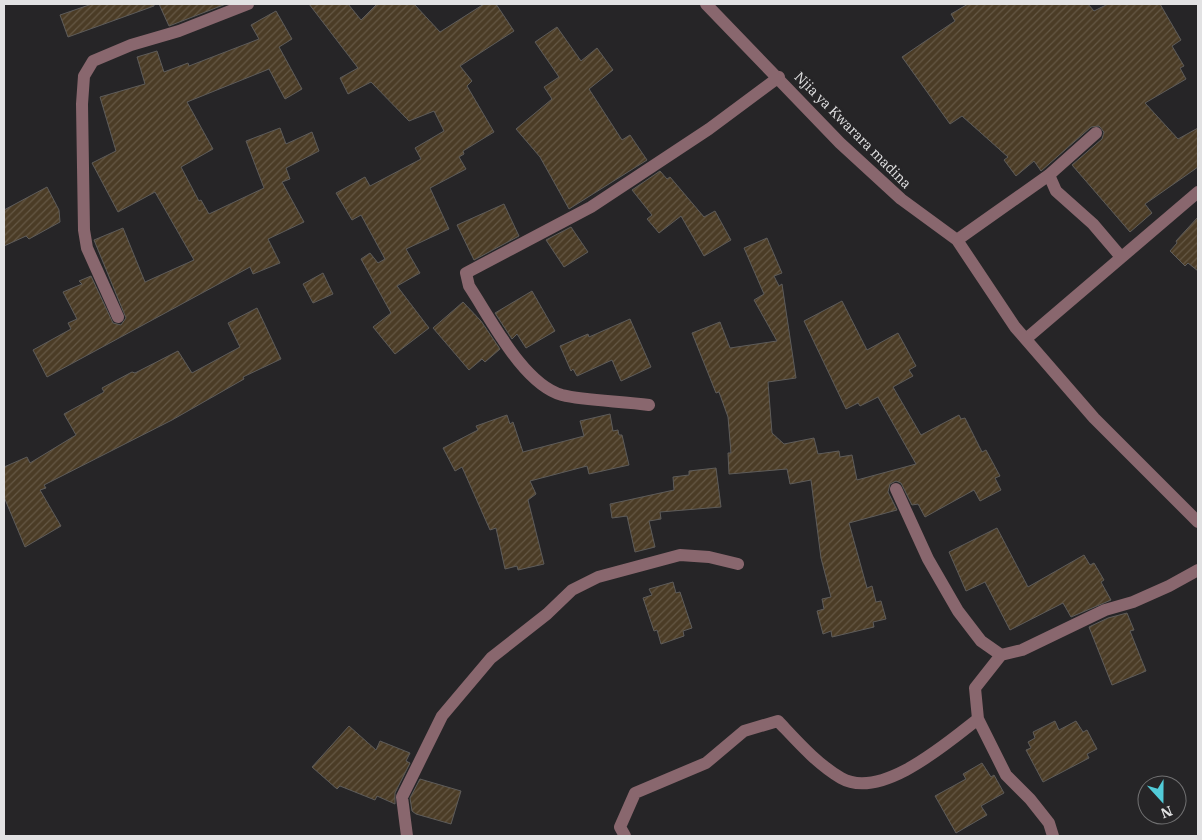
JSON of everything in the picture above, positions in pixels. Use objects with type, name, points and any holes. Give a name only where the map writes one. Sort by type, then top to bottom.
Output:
[{"type":"street","points":[[118,317],[87,248],[84,230],[82,104],[84,76],[93,61],[107,54],[178,31],[248,4]]},
{"type":"street","name":"Njia ya Kwarara madina","points":[[706,4],[779,77],[840,143],[901,199],[957,240],[1016,327],[1094,418],[1198,522]]},
{"type":"street","points":[[649,405],[562,395],[543,387],[518,360],[469,286],[466,273],[591,207],[709,129],[779,77]]},
{"type":"street","points":[[957,240],[1048,175],[1096,133]]},
{"type":"street","points":[[1048,175],[1056,191],[1093,224],[1121,257]]},
{"type":"street","points":[[1027,338],[1198,192]]},
{"type":"street","points":[[896,489],[928,559],[958,611],[981,641],[1001,655]]},
{"type":"street","points":[[407,836],[402,797],[442,716],[491,658],[547,614],[572,590],[598,577],[680,555],[709,557],[738,564]]},
{"type":"street","points":[[1053,836],[1048,823],[1030,799],[1006,775],[978,719],[975,688],[1001,655],[1022,650],[1105,610],[1133,602],[1169,586],[1198,570]]},
{"type":"street","points":[[625,836],[620,828],[635,793],[706,763],[744,731],[778,721],[813,757],[842,779],[869,784],[917,765],[978,719]]},
{"type":"building","points":[[92,4],[154,4],[154,6],[68,37],[60,15]]},
{"type":"building","points":[[159,4],[226,4],[169,26]]},
{"type":"building","points":[[309,4],[348,4],[361,20],[377,4],[414,4],[440,32],[484,4],[496,4],[514,31],[460,66],[472,81],[467,86],[494,132],[463,151],[464,154],[459,157],[466,169],[430,188],[449,229],[406,249],[420,273],[397,286],[429,328],[395,354],[373,327],[391,313],[361,259],[370,253],[378,263],[385,259],[361,215],[352,220],[336,193],[365,177],[370,186],[421,159],[415,148],[444,131],[434,111],[409,121],[371,82],[348,94],[340,78],[358,68]]},
{"type":"building","points":[[968,4],[1088,4],[1094,11],[1108,4],[1160,4],[1181,40],[1172,46],[1184,66],[1180,68],[1186,79],[1145,103],[1178,139],[1198,128],[1198,167],[1145,204],[1152,213],[1130,232],[1072,165],[1102,139],[1104,132],[1099,126],[1091,127],[1041,171],[1034,161],[1016,176],[1004,160],[1008,157],[962,116],[950,124],[902,57],[955,21],[951,14]]},
{"type":"building","points":[[276,11],[292,39],[279,47],[302,89],[285,99],[269,69],[187,102],[213,149],[181,167],[199,201],[201,200],[209,214],[264,188],[246,141],[280,128],[286,144],[312,132],[319,151],[286,168],[290,179],[282,182],[304,222],[268,239],[280,263],[253,274],[250,267],[47,377],[33,350],[71,329],[68,323],[77,319],[63,292],[82,284],[79,281],[91,276],[113,323],[121,325],[126,318],[94,240],[123,228],[145,282],[194,260],[155,192],[118,212],[92,163],[116,151],[100,97],[145,84],[137,57],[157,51],[164,72],[188,63],[189,66],[259,39],[251,25]]},
{"type":"building","points":[[557,27],[581,61],[597,48],[613,70],[589,89],[622,140],[630,135],[647,160],[569,209],[540,157],[516,129],[552,99],[544,87],[559,77],[535,42]]},
{"type":"building","points":[[660,171],[667,179],[670,177],[704,217],[715,211],[731,240],[704,256],[681,216],[659,233],[647,219],[652,215],[632,190]]},
{"type":"building","points":[[47,187],[59,210],[60,222],[29,239],[26,236],[4,246],[4,210]]},
{"type":"building","points":[[504,204],[519,236],[474,260],[457,225]]},
{"type":"building","points":[[1198,217],[1198,271],[1188,263],[1185,266],[1170,251],[1177,243],[1176,241]]},
{"type":"building","points":[[571,227],[588,252],[564,267],[546,240]]},
{"type":"building","points":[[767,238],[782,273],[774,276],[779,286],[782,284],[796,378],[768,382],[772,433],[784,444],[814,438],[818,454],[839,451],[840,457],[852,455],[857,480],[916,464],[878,397],[860,406],[858,403],[846,409],[804,321],[842,301],[867,350],[898,333],[916,366],[909,370],[913,376],[893,387],[921,435],[959,415],[961,419],[965,418],[982,452],[986,450],[1000,476],[995,478],[1001,490],[980,501],[974,490],[925,517],[918,504],[912,505],[901,483],[896,481],[890,484],[888,492],[897,510],[849,523],[867,588],[872,586],[876,602],[881,601],[886,619],[873,622],[874,627],[832,637],[831,631],[823,634],[817,611],[824,609],[822,599],[831,597],[821,558],[811,480],[790,484],[787,469],[729,474],[728,453],[731,453],[728,417],[719,392],[716,393],[692,333],[720,322],[730,348],[777,341],[754,300],[764,294],[744,248]]},
{"type":"building","points":[[323,273],[333,294],[313,303],[303,284]]},
{"type":"building","points":[[532,291],[555,331],[526,348],[517,334],[512,339],[495,313]]},
{"type":"building","points":[[463,302],[481,321],[500,349],[485,362],[482,359],[469,370],[433,328]]},
{"type":"building","points":[[257,308],[281,359],[243,377],[244,379],[172,420],[44,485],[46,488],[40,490],[61,526],[25,547],[4,497],[4,467],[27,457],[30,463],[76,435],[64,414],[104,392],[102,388],[132,372],[135,373],[178,351],[192,373],[240,347],[228,323]]},
{"type":"building","points":[[630,319],[651,367],[621,381],[612,360],[577,376],[573,369],[571,371],[560,346],[588,334],[589,337]]},
{"type":"building","points":[[610,414],[613,431],[618,430],[619,435],[622,435],[629,465],[589,474],[587,466],[530,481],[536,494],[528,500],[544,564],[518,570],[517,566],[505,569],[496,528],[490,530],[462,467],[455,471],[443,448],[478,430],[476,426],[507,415],[510,424],[513,422],[523,452],[584,436],[580,421]]},
{"type":"building","points":[[716,468],[721,507],[660,512],[661,519],[649,521],[655,547],[635,552],[627,516],[612,518],[610,504],[674,490],[673,477],[689,475],[689,471]]},
{"type":"building","points":[[997,528],[1028,587],[1084,555],[1090,565],[1094,563],[1104,580],[1101,582],[1111,600],[1071,617],[1063,603],[1010,630],[985,582],[966,591],[949,552]]},
{"type":"building","points":[[673,582],[676,593],[680,592],[692,628],[683,631],[684,636],[661,644],[657,630],[654,631],[643,598],[652,595],[649,589]]},
{"type":"building","points":[[1127,613],[1134,630],[1130,631],[1146,671],[1112,685],[1089,627],[1108,618]]},
{"type":"building","points":[[1055,721],[1059,730],[1076,721],[1083,732],[1087,730],[1097,749],[1087,754],[1089,758],[1043,782],[1026,750],[1031,748],[1028,742],[1035,738],[1033,732]]},
{"type":"building","points":[[349,726],[376,750],[380,741],[410,753],[406,761],[410,763],[395,793],[395,804],[377,796],[375,800],[340,786],[337,789],[312,767]]},
{"type":"building","points":[[982,763],[991,777],[994,775],[1004,793],[981,806],[987,815],[956,833],[935,796],[966,779],[963,774]]},
{"type":"building","points":[[420,779],[461,791],[451,824],[416,814],[412,811],[410,798]]}]
